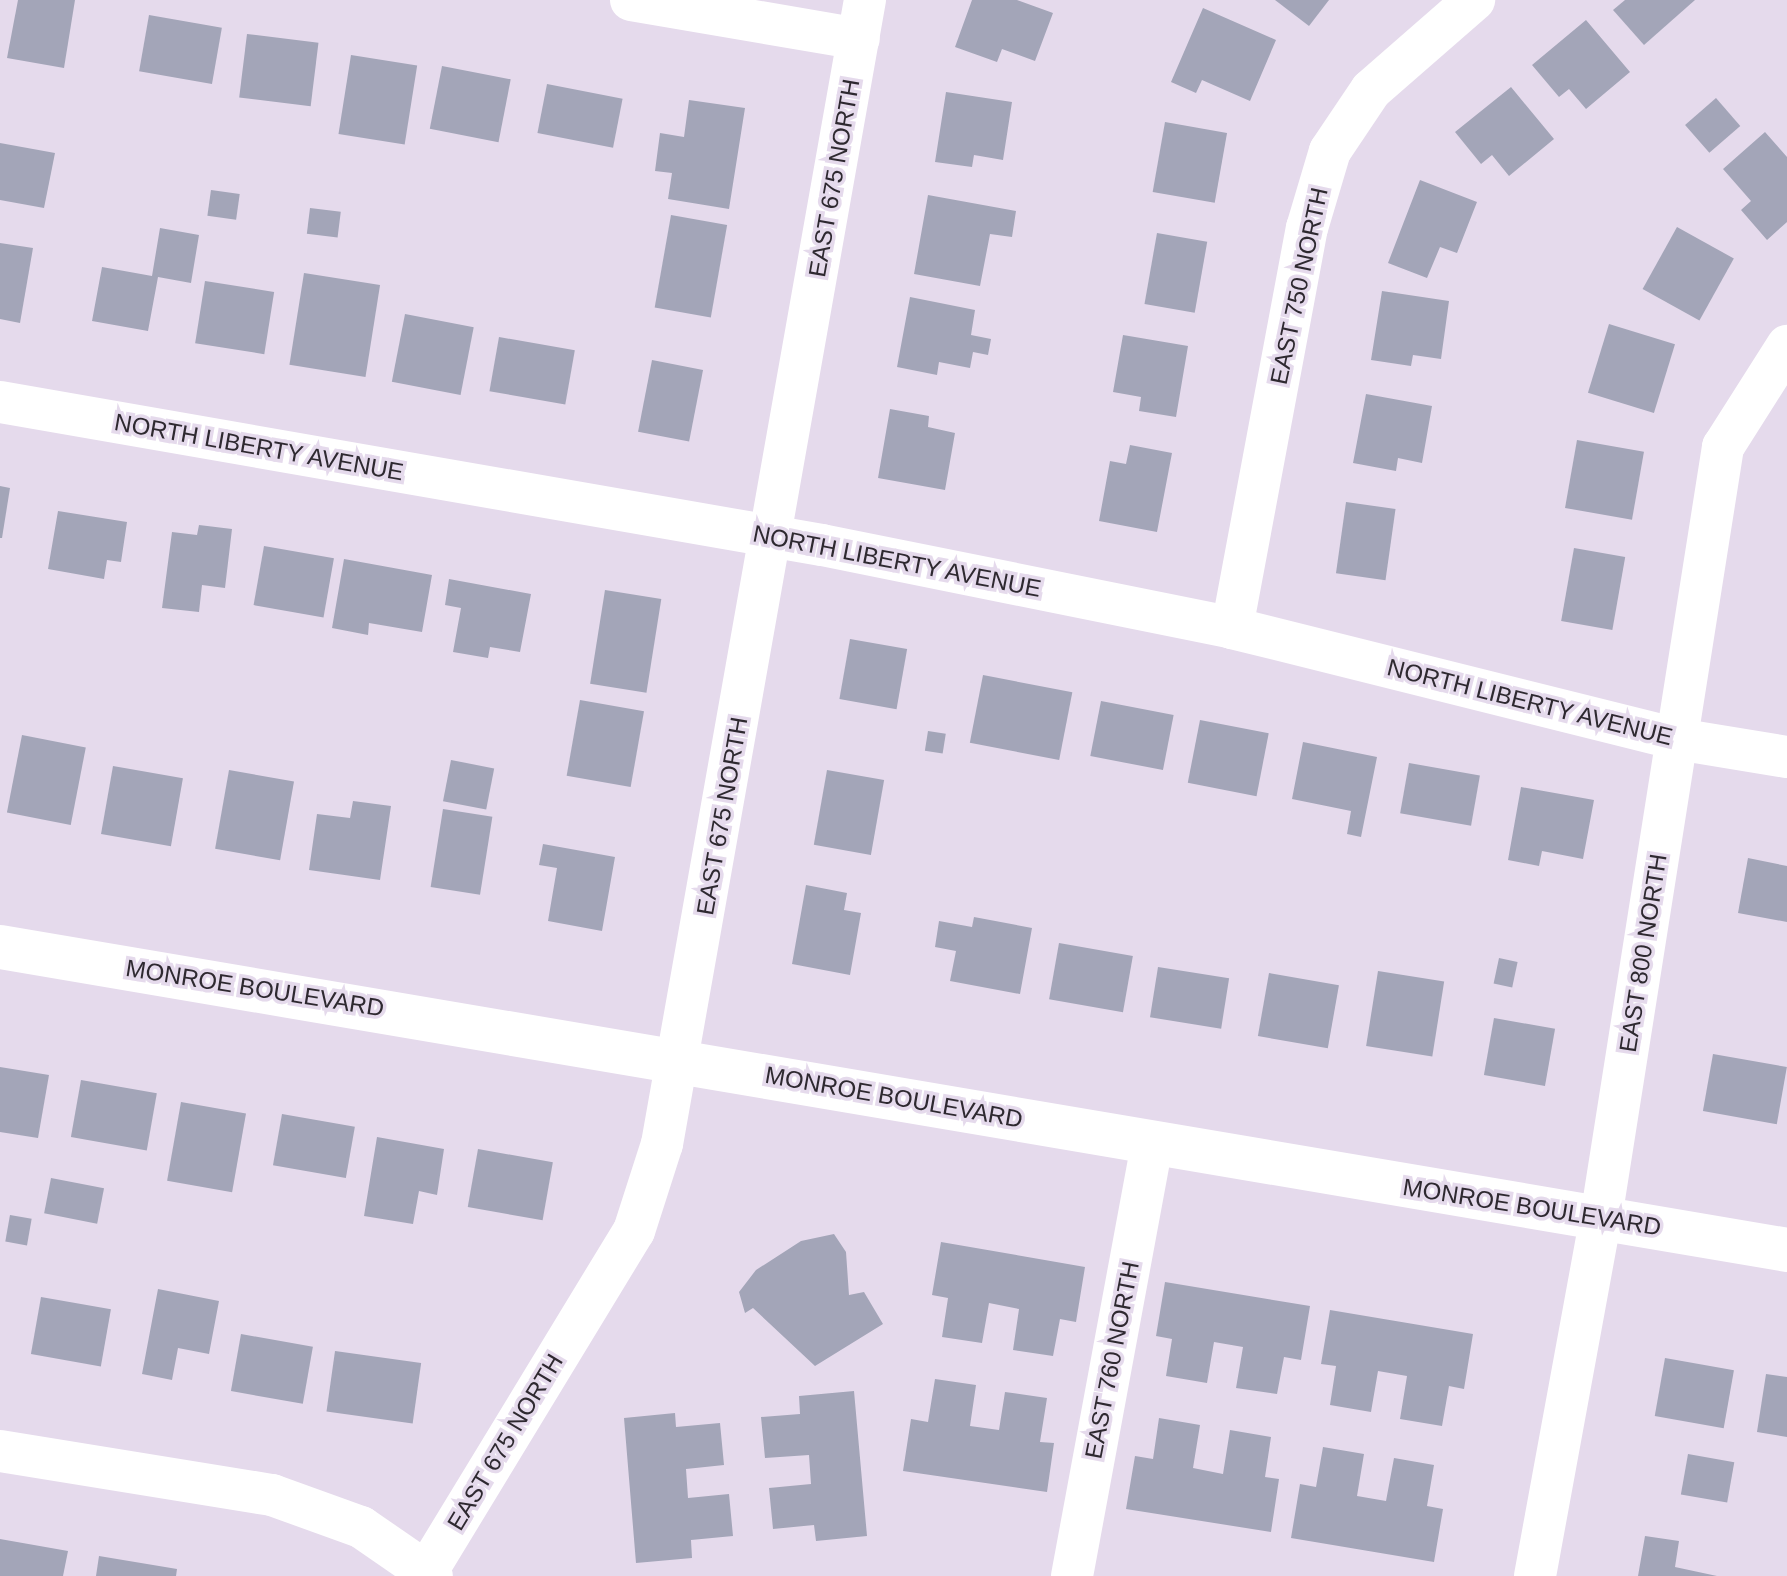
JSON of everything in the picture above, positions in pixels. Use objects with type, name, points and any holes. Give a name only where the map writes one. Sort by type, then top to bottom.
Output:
[{"type":"street","points":[[631,0],[862,19]]},
{"type":"street","name":"EAST 750 NORTH","points":[[1232,628],[1307,228],[1330,151],[1371,90],[1474,0]]},
{"type":"street","name":"EAST 675 NORTH","points":[[427,1575],[634,1231],[682,1058],[862,19]]},
{"type":"street","name":"EAST 800 NORTH","points":[[1535,1576],[1601,1218],[1723,447],[1787,346]]},
{"type":"street","name":"NORTH LIBERTY AVENUE","points":[[0,402],[770,537],[1232,628],[1677,739],[1787,757]]},
{"type":"street","name":"MONROE BOULEVARD","points":[[0,947],[682,1058],[1152,1144],[1787,1250]]},
{"type":"street","name":"EAST 760 NORTH","points":[[1072,1576],[1152,1144]]},
{"type":"street","points":[[0,1451],[272,1495],[361,1527],[427,1575]]},
{"type":"building","points":[[18,0],[75,0],[64,68],[7,58]]},
{"type":"building","points":[[972,0],[1017,0],[1053,13],[1035,61],[1002,49],[997,62],[955,47]]},
{"type":"building","points":[[1275,0],[1329,0],[1309,26]]},
{"type":"building","points":[[1625,0],[1695,0],[1644,45],[1613,10]]},
{"type":"building","points":[[1203,8],[1276,40],[1250,101],[1202,80],[1196,93],[1171,82]]},
{"type":"building","points":[[149,15],[222,28],[212,84],[139,71]]},
{"type":"building","points":[[1586,20],[1630,72],[1586,109],[1569,89],[1559,97],[1532,65]]},
{"type":"building","points":[[247,34],[318,43],[311,106],[239,98]]},
{"type":"building","points":[[351,55],[417,65],[405,144],[338,134]]},
{"type":"building","points":[[442,66],[511,79],[499,142],[430,129]]},
{"type":"building","points":[[547,84],[623,99],[613,148],[537,133]]},
{"type":"building","points":[[1511,87],[1554,139],[1509,176],[1492,155],[1481,164],[1455,132]]},
{"type":"building","points":[[946,92],[1012,102],[1003,160],[974,155],[972,167],[935,162]]},
{"type":"building","points":[[1716,98],[1740,126],[1709,153],[1685,125]]},
{"type":"building","points":[[689,100],[745,108],[729,209],[668,199],[672,173],[655,171],[660,133],[684,137]]},
{"type":"building","points":[[1165,122],[1227,133],[1215,203],[1153,192]]},
{"type":"building","points":[[1765,132],[1787,157],[1787,222],[1767,240],[1741,210],[1751,201],[1723,169]]},
{"type":"building","points":[[0,143],[55,153],[44,208],[0,200]]},
{"type":"building","points":[[1420,180],[1477,202],[1457,253],[1440,247],[1427,278],[1388,263]]},
{"type":"building","points":[[211,190],[240,194],[236,220],[207,216]]},
{"type":"building","points":[[928,195],[1016,211],[1012,237],[990,234],[980,286],[914,274]]},
{"type":"building","points":[[310,208],[341,212],[338,238],[307,234]]},
{"type":"building","points":[[671,215],[727,225],[711,317],[655,308]]},
{"type":"building","points":[[1677,227],[1734,259],[1699,321],[1643,289]]},
{"type":"building","points":[[160,228],[199,235],[191,283],[158,277],[148,331],[92,321],[102,267],[152,276]]},
{"type":"building","points":[[1157,233],[1207,242],[1195,313],[1144,304]]},
{"type":"building","points":[[0,243],[33,248],[20,323],[0,319]]},
{"type":"building","points":[[304,273],[380,285],[366,377],[289,365]]},
{"type":"building","points":[[205,281],[274,292],[264,354],[195,343]]},
{"type":"building","points":[[1382,291],[1449,301],[1441,359],[1413,355],[1411,366],[1371,360]]},
{"type":"building","points":[[910,297],[975,310],[971,335],[991,339],[988,355],[973,352],[970,368],[939,362],[937,375],[897,367]]},
{"type":"building","points":[[405,314],[474,327],[461,395],[392,382]]},
{"type":"building","points":[[1609,324],[1675,344],[1654,413],[1588,393]]},
{"type":"building","points":[[1123,335],[1188,346],[1176,417],[1139,411],[1141,397],[1113,392]]},
{"type":"building","points":[[499,337],[575,350],[565,405],[489,391]]},
{"type":"building","points":[[652,360],[703,370],[689,442],[638,432]]},
{"type":"building","points":[[1366,394],[1432,406],[1422,463],[1398,458],[1396,471],[1353,463]]},
{"type":"building","points":[[890,409],[929,416],[928,427],[955,433],[945,490],[878,478]]},
{"type":"building","points":[[1577,440],[1644,452],[1632,520],[1565,508]]},
{"type":"building","points":[[1130,445],[1172,453],[1157,532],[1099,521],[1110,461],[1126,464]]},
{"type":"building","points":[[0,486],[10,488],[2,538],[0,538]]},
{"type":"building","points":[[1346,502],[1396,509],[1385,580],[1336,573]]},
{"type":"building","points":[[58,511],[127,522],[121,562],[107,560],[104,579],[48,569]]},
{"type":"building","points":[[199,525],[232,529],[225,588],[202,585],[199,612],[162,608],[172,532],[197,535]]},
{"type":"building","points":[[264,546],[334,558],[324,617],[254,605]]},
{"type":"building","points":[[1574,548],[1625,557],[1612,630],[1561,621]]},
{"type":"building","points":[[344,559],[432,575],[422,632],[369,623],[368,635],[332,628]]},
{"type":"building","points":[[449,579],[531,594],[520,652],[490,647],[488,658],[453,652],[461,608],[445,605]]},
{"type":"building","points":[[605,590],[661,599],[646,693],[590,684]]},
{"type":"building","points":[[850,639],[907,649],[897,709],[839,699]]},
{"type":"building","points":[[983,675],[1072,692],[1059,760],[970,743]]},
{"type":"building","points":[[580,700],[644,711],[631,787],[567,776]]},
{"type":"building","points":[[1101,701],[1174,715],[1163,770],[1090,756]]},
{"type":"building","points":[[1200,720],[1269,733],[1257,796],[1188,783]]},
{"type":"building","points":[[928,731],[946,734],[943,754],[925,751]]},
{"type":"building","points":[[22,735],[86,747],[71,825],[7,813]]},
{"type":"building","points":[[1303,742],[1377,757],[1361,837],[1347,834],[1351,811],[1292,799]]},
{"type":"building","points":[[451,760],[494,768],[486,810],[443,801]]},
{"type":"building","points":[[1409,763],[1480,776],[1471,826],[1400,813]]},
{"type":"building","points":[[113,766],[183,778],[171,846],[101,834]]},
{"type":"building","points":[[229,770],[294,781],[280,860],[215,849]]},
{"type":"building","points":[[827,770],[884,780],[871,855],[814,845]]},
{"type":"building","points":[[1521,787],[1594,800],[1583,859],[1542,851],[1539,866],[1508,860]]},
{"type":"building","points":[[353,801],[391,806],[380,880],[309,870],[317,814],[350,818]]},
{"type":"building","points":[[443,809],[492,817],[480,895],[431,887]]},
{"type":"building","points":[[543,844],[615,857],[602,931],[548,921],[557,868],[539,865]]},
{"type":"building","points":[[1748,858],[1787,866],[1787,922],[1738,913]]},
{"type":"building","points":[[806,885],[847,893],[844,910],[861,913],[850,975],[792,964]]},
{"type":"building","points":[[974,917],[1032,928],[1020,994],[950,981],[956,951],[935,947],[939,921],[972,927]]},
{"type":"building","points":[[1059,943],[1133,956],[1123,1012],[1049,999]]},
{"type":"building","points":[[1499,958],[1518,962],[1512,987],[1494,983]]},
{"type":"building","points":[[1158,967],[1229,978],[1221,1029],[1150,1017]]},
{"type":"building","points":[[1378,971],[1444,981],[1432,1057],[1366,1046]]},
{"type":"building","points":[[1269,973],[1339,985],[1328,1048],[1258,1036]]},
{"type":"building","points":[[1494,1018],[1555,1029],[1545,1086],[1484,1075]]},
{"type":"building","points":[[1713,1054],[1787,1067],[1777,1124],[1703,1111]]},
{"type":"building","points":[[0,1067],[49,1075],[38,1138],[0,1132]]},
{"type":"building","points":[[81,1080],[157,1093],[147,1150],[71,1137]]},
{"type":"building","points":[[181,1102],[246,1113],[232,1192],[167,1181]]},
{"type":"building","points":[[282,1114],[355,1127],[346,1178],[273,1165]]},
{"type":"building","points":[[377,1137],[444,1149],[437,1195],[419,1191],[413,1224],[364,1216]]},
{"type":"building","points":[[478,1149],[553,1162],[543,1220],[468,1207]]},
{"type":"building","points":[[51,1178],[104,1188],[97,1224],[44,1213]]},
{"type":"building","points":[[10,1215],[32,1219],[27,1245],[5,1242]]},
{"type":"building","points":[[834,1234],[846,1252],[849,1295],[864,1292],[883,1324],[815,1366],[753,1308],[745,1313],[739,1292],[756,1270],[801,1241]]},
{"type":"building","points":[[941,1242],[1085,1267],[1076,1322],[1060,1319],[1053,1356],[1013,1350],[1019,1309],[989,1303],[982,1343],[942,1337],[948,1298],[932,1295]]},
{"type":"building","points":[[1165,1282],[1310,1306],[1301,1360],[1284,1357],[1277,1394],[1236,1388],[1243,1347],[1214,1342],[1207,1383],[1166,1376],[1172,1339],[1156,1336]]},
{"type":"building","points":[[158,1289],[219,1301],[209,1354],[178,1348],[172,1380],[142,1374]]},
{"type":"building","points":[[41,1297],[111,1309],[101,1366],[31,1354]]},
{"type":"building","points":[[1330,1310],[1473,1334],[1464,1389],[1449,1386],[1442,1426],[1400,1419],[1407,1376],[1378,1371],[1371,1412],[1330,1405],[1336,1366],[1321,1364]]},
{"type":"building","points":[[241,1334],[313,1347],[303,1404],[231,1391]]},
{"type":"building","points":[[335,1351],[421,1363],[413,1424],[327,1411]]},
{"type":"building","points":[[1665,1358],[1734,1370],[1724,1428],[1655,1416]]},
{"type":"building","points":[[1766,1374],[1787,1377],[1787,1437],[1757,1432]]},
{"type":"building","points":[[935,1379],[976,1385],[970,1426],[999,1430],[1005,1392],[1047,1398],[1040,1442],[1054,1443],[1047,1492],[903,1471],[911,1419],[928,1422]]},
{"type":"building","points":[[854,1391],[867,1536],[816,1541],[814,1525],[773,1529],[769,1488],[811,1484],[809,1455],[765,1458],[761,1417],[800,1414],[799,1396]]},
{"type":"building","points":[[675,1413],[676,1427],[720,1423],[724,1465],[686,1469],[688,1498],[729,1494],[733,1536],[691,1540],[692,1558],[636,1563],[624,1418]]},
{"type":"building","points":[[1159,1418],[1200,1425],[1193,1468],[1223,1474],[1230,1430],[1271,1437],[1265,1477],[1279,1479],[1271,1532],[1126,1509],[1135,1456],[1153,1459]]},
{"type":"building","points":[[1323,1447],[1364,1454],[1357,1496],[1386,1501],[1394,1458],[1434,1465],[1427,1506],[1443,1509],[1434,1562],[1291,1538],[1300,1484],[1316,1487]]},
{"type":"building","points":[[1688,1454],[1734,1462],[1727,1503],[1681,1494]]},
{"type":"building","points":[[1645,1536],[1679,1541],[1675,1567],[1717,1576],[1638,1576]]},
{"type":"building","points":[[0,1539],[68,1551],[63,1576],[0,1576]]},
{"type":"building","points":[[99,1556],[177,1569],[176,1576],[96,1576]]}]
